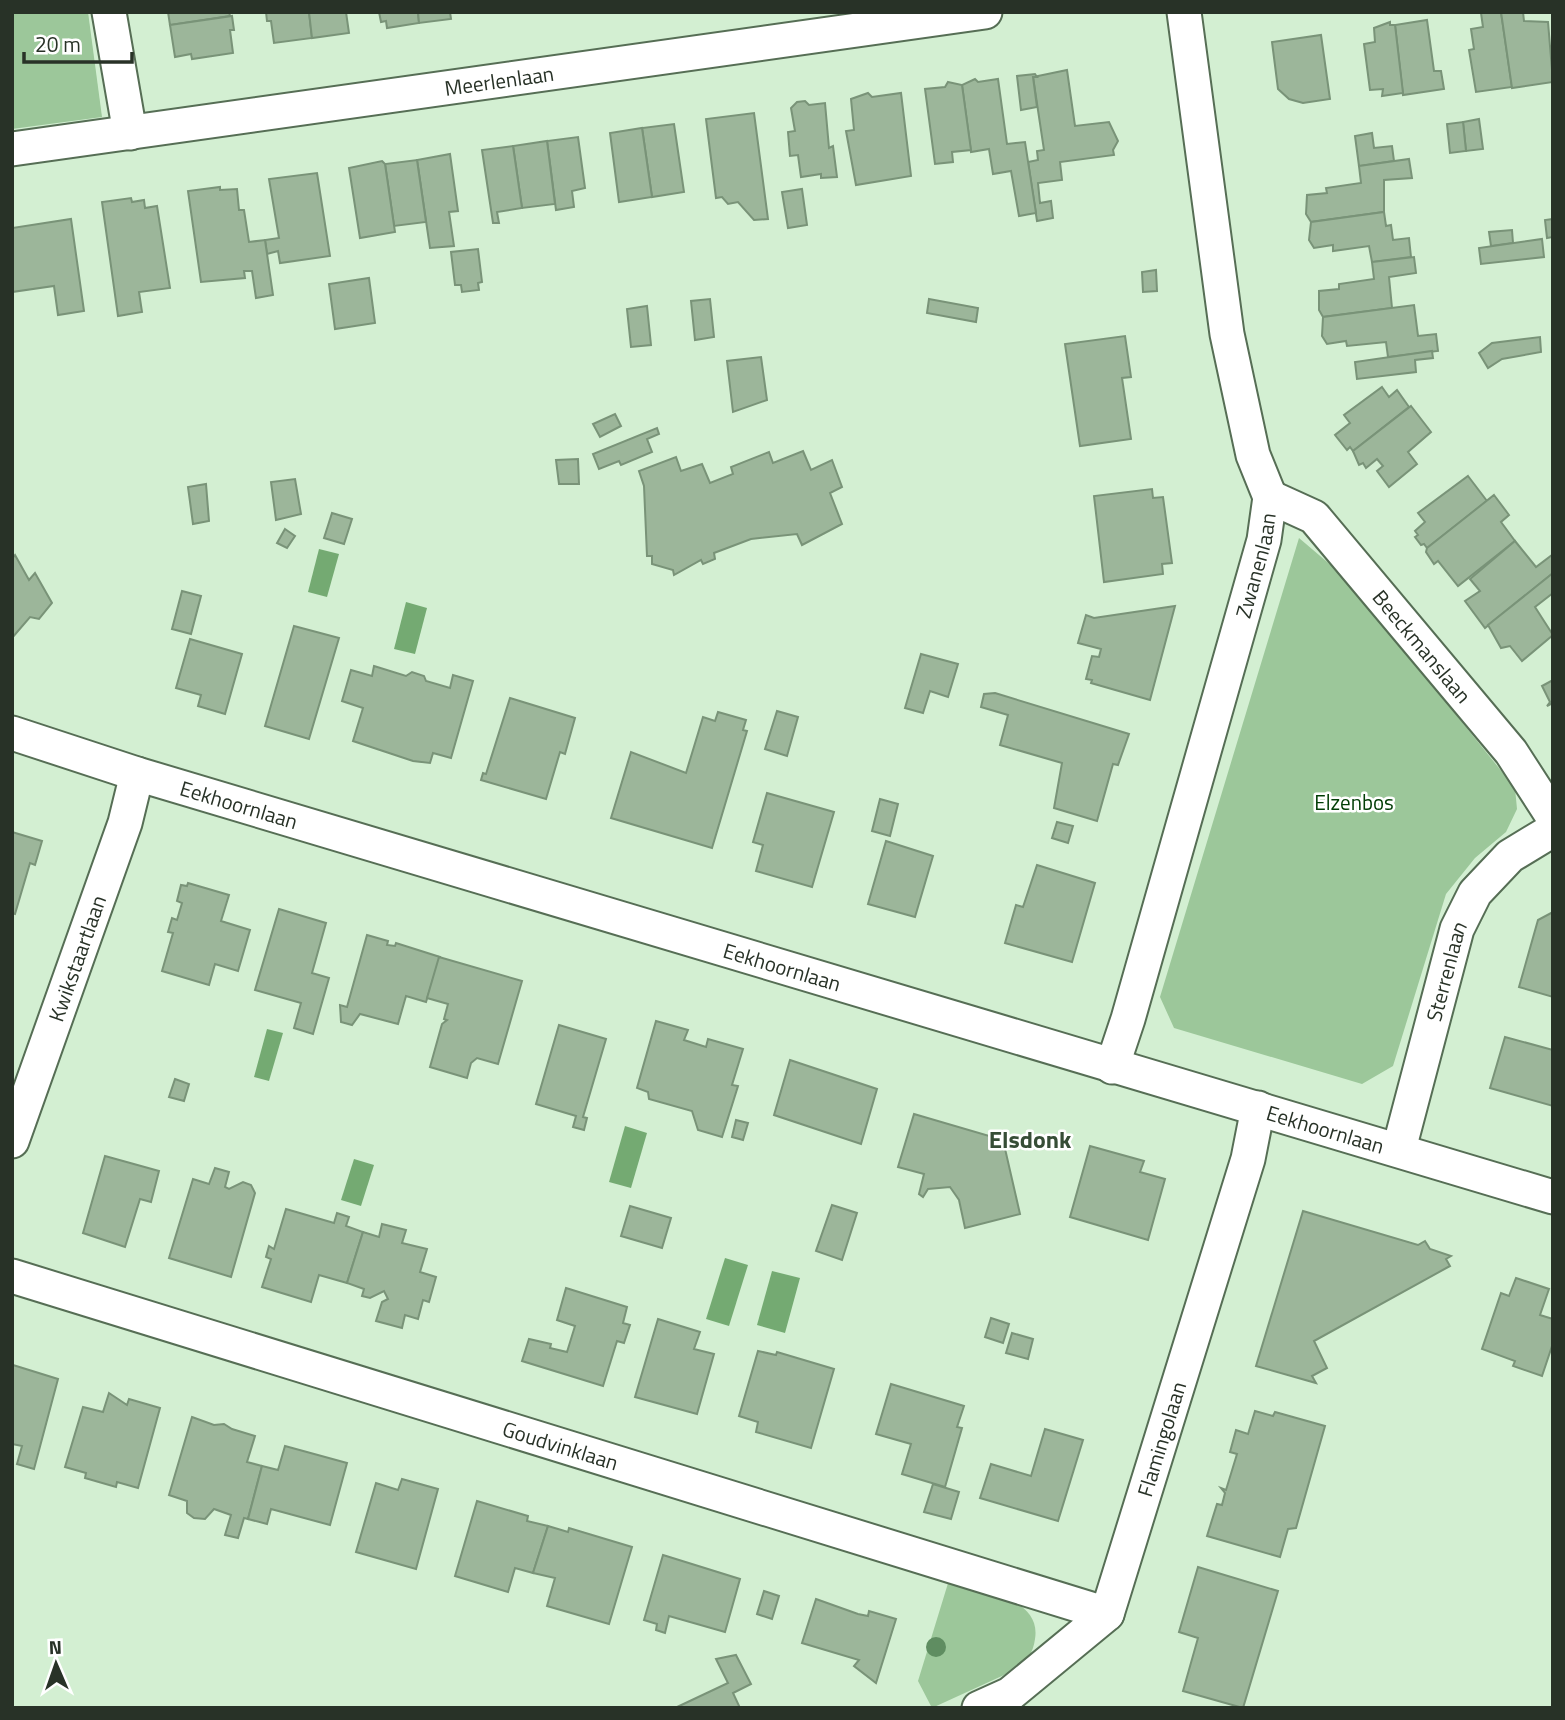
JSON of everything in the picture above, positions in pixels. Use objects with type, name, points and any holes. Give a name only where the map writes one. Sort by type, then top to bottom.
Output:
[{"type":"street","points":[[109,12],[130,133]]},
{"type":"street","name":"Meerlenlaan","points":[[12,149],[985,12]]},
{"type":"street","name":"Zwanenlaan","points":[[1112,1067],[1132,1006],[1264,540],[1270,497],[1253,455],[1227,334],[1184,12]]},
{"type":"street","name":"Beeckmanslaan","points":[[1270,497],[1314,517],[1511,752],[1553,817]]},
{"type":"street","name":"Eekhoornlaan","points":[[12,733],[137,774],[1553,1197]]},
{"type":"street","name":"Kwikstaartlaan","points":[[12,1142],[125,823],[137,774]]},
{"type":"street","name":"Sterrenlaan","points":[[1399,1149],[1457,929],[1475,892],[1501,865],[1510,856],[1553,830]]},
{"type":"street","name":"Flamingolaan","points":[[1107,1614],[1248,1159],[1258,1108]]},
{"type":"street","name":"Goudvinklaan","points":[[12,1276],[1107,1614]]},
{"type":"street","points":[[979,1708],[1010,1694],[1107,1614]]},
{"type":"green space","points":[[12,12],[88,12],[102,117],[12,129]]},
{"type":"green space","name":"Elzenbos","points":[[1299,538],[1346,578],[1515,788],[1517,809],[1506,832],[1475,858],[1446,894],[1393,1066],[1362,1084],[1174,1028],[1160,997]]},
{"type":"green space","points":[[949,1580],[1006,1597],[1019,1605],[1029,1613],[1035,1625],[1035,1639],[1029,1657],[1015,1670],[932,1708],[918,1681]]},
{"type":"shaded area","points":[[319,549],[339,554],[327,597],[308,592]]},
{"type":"shaded area","points":[[406,602],[427,608],[415,654],[394,649]]},
{"type":"shaded area","points":[[267,1029],[283,1033],[269,1081],[254,1077]]},
{"type":"shaded area","points":[[625,1126],[647,1133],[631,1188],[609,1182]]},
{"type":"shaded area","points":[[354,1159],[374,1165],[361,1206],[341,1200]]},
{"type":"shaded area","points":[[725,1258],[748,1265],[729,1326],[706,1319]]},
{"type":"shaded area","points":[[772,1271],[800,1278],[785,1333],[757,1325]]},
{"type":"building","points":[[168,12],[229,12],[230,16],[170,25]]},
{"type":"building","points":[[266,12],[309,12],[312,38],[274,43],[271,21],[267,21]]},
{"type":"building","points":[[309,12],[346,12],[349,33],[312,38]]},
{"type":"building","points":[[379,12],[418,12],[419,23],[387,28],[386,21],[381,22]]},
{"type":"building","points":[[418,12],[450,12],[451,19],[419,23]]},
{"type":"building","points":[[1501,12],[1512,87],[1476,92],[1469,50],[1474,49],[1471,29],[1483,27],[1481,13]]},
{"type":"building","points":[[1501,12],[1523,12],[1524,21],[1548,22],[1553,82],[1512,88]]},
{"type":"building","points":[[232,16],[234,30],[230,30],[233,53],[192,59],[191,54],[175,57],[170,25]]},
{"type":"building","points":[[1427,20],[1434,71],[1441,71],[1444,89],[1403,95],[1395,25]]},
{"type":"building","points":[[1390,22],[1390,25],[1395,25],[1403,93],[1382,96],[1383,89],[1370,90],[1364,44],[1375,42],[1374,28]]},
{"type":"building","points":[[1321,35],[1330,99],[1303,103],[1289,99],[1278,89],[1272,42]]},
{"type":"building","points":[[1067,70],[1075,126],[1109,122],[1118,141],[1113,150],[1114,155],[1060,162],[1062,180],[1038,183],[1040,203],[1051,201],[1053,218],[1037,221],[1028,162],[1038,160],[1037,151],[1044,150],[1033,77]]},
{"type":"building","points":[[1035,74],[1037,77],[1033,77],[1037,107],[1021,110],[1017,76]]},
{"type":"building","points":[[975,79],[978,82],[998,79],[1007,144],[1025,142],[1036,213],[1019,216],[1011,171],[993,174],[989,149],[971,152],[962,85]]},
{"type":"building","points":[[948,82],[962,85],[971,150],[952,152],[953,162],[935,164],[925,89],[945,87]]},
{"type":"building","points":[[868,93],[872,97],[901,93],[911,176],[856,185],[846,131],[854,130],[851,99]]},
{"type":"building","points":[[805,101],[809,105],[825,103],[829,148],[833,146],[837,177],[821,178],[821,174],[801,177],[798,155],[790,156],[788,132],[795,131],[791,108],[797,102]]},
{"type":"building","points":[[754,113],[768,219],[754,220],[738,202],[728,204],[722,197],[716,198],[706,119]]},
{"type":"building","points":[[1479,119],[1483,149],[1466,151],[1463,122]]},
{"type":"building","points":[[1463,122],[1466,151],[1450,153],[1447,124]]},
{"type":"building","points":[[674,124],[684,192],[652,197],[642,128]]},
{"type":"building","points":[[642,128],[652,197],[619,202],[610,133]]},
{"type":"building","points":[[1372,133],[1374,148],[1392,146],[1394,161],[1359,166],[1355,136]]},
{"type":"building","points":[[578,137],[585,188],[572,191],[574,207],[556,210],[547,141]]},
{"type":"building","points":[[547,141],[555,204],[522,208],[513,146]]},
{"type":"building","points":[[513,146],[522,208],[497,212],[499,223],[493,223],[482,150]]},
{"type":"building","points":[[450,154],[458,211],[449,212],[454,246],[430,248],[417,160]]},
{"type":"building","points":[[1409,159],[1412,178],[1384,180],[1384,212],[1311,222],[1306,214],[1307,195],[1327,193],[1326,188],[1361,183],[1359,166]]},
{"type":"building","points":[[417,160],[426,222],[394,226],[385,164]]},
{"type":"building","points":[[382,161],[385,164],[395,232],[360,238],[349,168]]},
{"type":"building","points":[[317,173],[330,256],[280,263],[278,251],[267,254],[265,240],[279,238],[269,179]]},
{"type":"building","points":[[220,187],[220,190],[237,189],[239,210],[244,210],[249,242],[265,240],[273,295],[256,298],[252,271],[244,271],[245,278],[201,282],[188,191]]},
{"type":"building","points":[[802,189],[807,225],[788,228],[782,192]]},
{"type":"building","points":[[131,198],[132,202],[144,200],[145,208],[157,206],[170,288],[139,292],[142,312],[118,316],[102,202]]},
{"type":"building","points":[[1384,212],[1386,226],[1391,225],[1393,240],[1409,238],[1411,257],[1372,262],[1369,246],[1333,251],[1333,245],[1314,248],[1309,240],[1311,222]]},
{"type":"building","points":[[71,219],[84,311],[58,315],[54,286],[12,292],[12,228]]},
{"type":"building","points":[[1553,219],[1553,237],[1547,238],[1545,220]]},
{"type":"building","points":[[1512,230],[1513,243],[1491,246],[1489,232]]},
{"type":"building","points":[[1542,239],[1544,257],[1481,264],[1479,248]]},
{"type":"building","points":[[478,249],[482,282],[478,283],[479,290],[462,292],[461,285],[455,285],[451,252]]},
{"type":"building","points":[[1414,257],[1416,273],[1389,277],[1392,308],[1323,317],[1319,310],[1319,291],[1339,289],[1339,284],[1374,279],[1372,262]]},
{"type":"building","points":[[1156,270],[1157,291],[1143,292],[1142,272]]},
{"type":"building","points":[[369,278],[375,323],[335,329],[329,284]]},
{"type":"building","points":[[710,299],[714,337],[695,340],[691,301]]},
{"type":"building","points":[[929,299],[978,308],[976,322],[927,313]]},
{"type":"building","points":[[1414,305],[1418,336],[1436,334],[1438,351],[1388,357],[1386,342],[1347,346],[1346,341],[1327,344],[1322,336],[1323,317]]},
{"type":"building","points":[[647,306],[651,345],[631,347],[627,309]]},
{"type":"building","points":[[1125,336],[1131,377],[1122,378],[1131,439],[1080,446],[1065,344]]},
{"type":"building","points":[[1540,337],[1541,352],[1502,359],[1488,368],[1479,353],[1492,343]]},
{"type":"building","points":[[1432,351],[1433,358],[1415,360],[1416,372],[1357,379],[1355,362]]},
{"type":"building","points":[[761,357],[767,400],[733,412],[727,361]]},
{"type":"building","points":[[1382,387],[1389,397],[1397,390],[1409,407],[1353,451],[1350,447],[1347,450],[1335,435],[1350,423],[1344,415]]},
{"type":"building","points":[[1411,406],[1431,432],[1408,452],[1417,464],[1389,487],[1377,471],[1383,466],[1377,459],[1366,468],[1363,463],[1359,465],[1353,451]]},
{"type":"building","points":[[615,414],[621,426],[600,437],[593,424]]},
{"type":"building","points":[[657,428],[659,434],[647,439],[652,452],[621,465],[619,461],[599,469],[593,454]]},
{"type":"building","points":[[803,451],[811,470],[832,460],[842,487],[830,493],[842,524],[802,545],[797,534],[751,539],[714,553],[715,559],[703,564],[701,560],[674,575],[673,570],[652,564],[652,556],[647,556],[644,486],[639,471],[676,457],[681,471],[702,464],[710,483],[733,474],[731,467],[769,452],[773,463]]},
{"type":"building","points":[[578,459],[579,484],[559,484],[556,460]]},
{"type":"building","points":[[1468,476],[1487,501],[1427,548],[1424,544],[1421,545],[1415,537],[1418,535],[1415,531],[1425,522],[1418,513]]},
{"type":"building","points":[[295,479],[301,514],[276,520],[271,482]]},
{"type":"building","points":[[206,484],[209,521],[193,524],[188,487]]},
{"type":"building","points":[[1152,489],[1153,498],[1163,497],[1172,563],[1162,564],[1163,574],[1104,582],[1094,496]]},
{"type":"building","points":[[1494,495],[1509,515],[1501,522],[1515,541],[1458,586],[1438,561],[1434,564],[1426,552],[1427,548]]},
{"type":"building","points":[[332,513],[352,519],[344,544],[324,538]]},
{"type":"building","points":[[285,529],[295,536],[287,548],[277,543]]},
{"type":"building","points":[[1515,541],[1536,567],[1552,555],[1553,573],[1485,628],[1465,601],[1480,591],[1470,579]]},
{"type":"building","points":[[15,555],[29,580],[35,573],[52,603],[39,619],[30,617],[12,638],[12,559]]},
{"type":"building","points":[[1553,573],[1553,593],[1535,607],[1553,635],[1522,661],[1510,646],[1501,648],[1488,625]]},
{"type":"building","points":[[182,591],[201,596],[191,634],[172,629]]},
{"type":"building","points":[[1175,606],[1150,700],[1091,683],[1092,680],[1086,679],[1092,656],[1099,657],[1101,649],[1078,643],[1086,615],[1094,618]]},
{"type":"building","points":[[294,626],[339,638],[309,739],[265,726]]},
{"type":"building","points":[[190,639],[242,654],[225,714],[198,706],[201,695],[176,688]]},
{"type":"building","points":[[921,654],[958,664],[948,697],[930,691],[923,713],[905,708]]},
{"type":"building","points":[[374,666],[406,676],[412,672],[424,676],[426,681],[450,688],[453,675],[473,681],[451,758],[433,753],[430,763],[413,761],[353,741],[363,708],[342,701],[351,670],[372,676]]},
{"type":"building","points":[[1553,680],[1553,703],[1547,706],[1550,702],[1542,686]]},
{"type":"building","points":[[995,693],[1129,734],[1118,765],[1113,764],[1097,821],[1054,808],[1062,763],[1000,745],[1008,715],[981,707],[984,694]]},
{"type":"building","points":[[510,698],[575,718],[565,754],[560,752],[546,799],[481,780],[483,773],[486,774]]},
{"type":"building","points":[[777,711],[798,717],[787,756],[765,749]]},
{"type":"building","points":[[718,712],[746,720],[743,730],[747,731],[712,848],[611,818],[631,752],[686,773],[703,717],[715,721]]},
{"type":"building","points":[[767,793],[834,812],[812,887],[756,871],[763,845],[753,842]]},
{"type":"building","points":[[880,799],[898,804],[890,836],[872,831]]},
{"type":"building","points":[[1057,822],[1073,826],[1068,843],[1052,838]]},
{"type":"building","points":[[12,832],[42,841],[35,865],[30,863],[15,914],[12,913]]},
{"type":"building","points":[[886,841],[933,856],[915,917],[868,904]]},
{"type":"building","points":[[1037,865],[1095,883],[1072,962],[1005,943],[1016,905],[1023,907]]},
{"type":"building","points":[[188,883],[229,895],[221,921],[250,930],[238,971],[215,964],[209,985],[162,971],[173,933],[168,932],[172,918],[177,920],[182,903],[177,901],[181,885],[187,886]]},
{"type":"building","points":[[279,909],[326,923],[312,973],[329,978],[313,1034],[294,1028],[301,1003],[255,990]]},
{"type":"building","points":[[1553,912],[1553,997],[1519,987],[1538,920]]},
{"type":"building","points":[[367,935],[388,941],[387,945],[395,946],[396,943],[440,957],[426,1002],[406,996],[398,1024],[360,1014],[352,1025],[341,1022],[340,1005],[347,1007]]},
{"type":"building","points":[[439,957],[522,981],[498,1064],[477,1058],[471,1063],[467,1078],[430,1067],[442,1024],[447,1020],[444,1019],[448,1004],[427,998]]},
{"type":"building","points":[[656,1021],[688,1030],[684,1040],[706,1047],[708,1039],[743,1049],[732,1085],[738,1086],[722,1137],[698,1130],[692,1111],[649,1099],[648,1092],[637,1088]]},
{"type":"building","points":[[559,1025],[606,1039],[583,1117],[587,1118],[584,1130],[573,1127],[576,1116],[536,1104]]},
{"type":"building","points":[[1505,1037],[1553,1050],[1553,1106],[1490,1088]]},
{"type":"building","points":[[790,1060],[877,1089],[861,1144],[774,1115]]},
{"type":"building","points":[[175,1079],[189,1084],[184,1101],[169,1097]]},
{"type":"building","points":[[914,1114],[1003,1140],[1020,1214],[965,1228],[959,1200],[950,1187],[928,1189],[923,1197],[919,1194],[924,1174],[898,1167]]},
{"type":"building","points":[[736,1120],[748,1123],[743,1140],[732,1137]]},
{"type":"building","points":[[1090,1146],[1144,1161],[1140,1172],[1165,1179],[1148,1240],[1070,1217]]},
{"type":"building","points":[[105,1156],[159,1171],[151,1202],[140,1199],[125,1247],[83,1233]]},
{"type":"building","points":[[215,1168],[229,1172],[225,1187],[229,1189],[243,1182],[251,1185],[255,1193],[231,1277],[169,1258],[193,1179],[209,1184]]},
{"type":"building","points":[[832,1205],[857,1213],[842,1260],[816,1251]]},
{"type":"building","points":[[630,1206],[671,1218],[662,1248],[621,1236]]},
{"type":"building","points":[[286,1209],[334,1223],[337,1213],[349,1217],[346,1226],[363,1232],[347,1283],[319,1275],[311,1302],[262,1287],[271,1259],[266,1257],[269,1246],[274,1249]]},
{"type":"building","points":[[1303,1211],[1418,1245],[1425,1241],[1430,1249],[1451,1256],[1446,1259],[1450,1266],[1314,1341],[1327,1368],[1312,1376],[1316,1383],[1256,1366]]},
{"type":"building","points":[[382,1224],[406,1230],[402,1243],[427,1249],[420,1272],[436,1277],[429,1302],[423,1300],[418,1319],[405,1315],[402,1328],[376,1321],[382,1302],[388,1299],[384,1291],[370,1298],[362,1296],[364,1289],[347,1283],[363,1232],[379,1237]]},
{"type":"building","points":[[1516,1278],[1549,1289],[1540,1315],[1553,1319],[1553,1343],[1542,1376],[1513,1366],[1515,1361],[1482,1349],[1501,1293],[1509,1296]]},
{"type":"building","points":[[566,1288],[627,1307],[623,1323],[630,1325],[624,1343],[617,1341],[603,1386],[522,1361],[529,1339],[551,1344],[550,1348],[567,1352],[575,1326],[557,1320]]},
{"type":"building","points":[[991,1318],[1009,1324],[1003,1343],[985,1337]]},
{"type":"building","points":[[658,1319],[700,1332],[694,1349],[714,1354],[697,1414],[635,1397]]},
{"type":"building","points":[[1012,1333],[1033,1339],[1028,1359],[1006,1353]]},
{"type":"building","points":[[758,1351],[776,1355],[777,1352],[834,1369],[811,1448],[756,1432],[758,1422],[739,1416]]},
{"type":"building","points":[[13,1365],[58,1379],[34,1469],[17,1464],[22,1446],[12,1444]]},
{"type":"building","points":[[891,1384],[964,1406],[957,1427],[962,1428],[945,1487],[902,1474],[911,1444],[876,1434]]},
{"type":"building","points":[[109,1393],[127,1405],[129,1399],[160,1408],[138,1488],[117,1482],[116,1487],[85,1478],[86,1473],[65,1467],[83,1407],[103,1412]]},
{"type":"building","points":[[1255,1411],[1273,1416],[1275,1412],[1325,1426],[1296,1528],[1288,1529],[1280,1557],[1207,1536],[1217,1504],[1222,1505],[1225,1493],[1221,1488],[1226,1490],[1237,1454],[1230,1452],[1236,1430],[1248,1434]]},
{"type":"building","points":[[192,1417],[214,1425],[224,1424],[255,1436],[247,1462],[262,1466],[248,1519],[244,1518],[238,1538],[225,1535],[231,1515],[214,1509],[205,1519],[194,1518],[187,1513],[187,1501],[169,1495]]},
{"type":"building","points":[[1045,1429],[1083,1440],[1058,1521],[980,1498],[991,1464],[1031,1476]]},
{"type":"building","points":[[285,1446],[347,1463],[330,1525],[271,1509],[267,1524],[248,1519],[262,1466],[278,1470]]},
{"type":"building","points":[[402,1479],[438,1489],[416,1569],[356,1552],[376,1483],[398,1490]]},
{"type":"building","points":[[933,1484],[959,1492],[951,1519],[924,1512]]},
{"type":"building","points":[[477,1501],[528,1516],[527,1521],[548,1526],[533,1573],[515,1568],[508,1592],[455,1576]]},
{"type":"building","points":[[548,1526],[568,1532],[569,1528],[632,1547],[609,1624],[547,1606],[555,1578],[533,1573]]},
{"type":"building","points":[[663,1555],[740,1579],[725,1632],[669,1616],[665,1633],[656,1630],[657,1624],[644,1620]]},
{"type":"building","points":[[1198,1567],[1278,1591],[1243,1708],[1183,1691],[1198,1638],[1179,1632]]},
{"type":"building","points":[[764,1591],[779,1596],[772,1619],[757,1614]]},
{"type":"building","points":[[816,1599],[858,1614],[868,1616],[869,1611],[896,1619],[876,1683],[854,1666],[859,1660],[802,1643]]},
{"type":"building","points":[[736,1655],[751,1684],[733,1693],[740,1708],[675,1708],[728,1683],[716,1659]]},
{"type":"district","name":"Elsdonk","points":[[1030,1139]]}]
